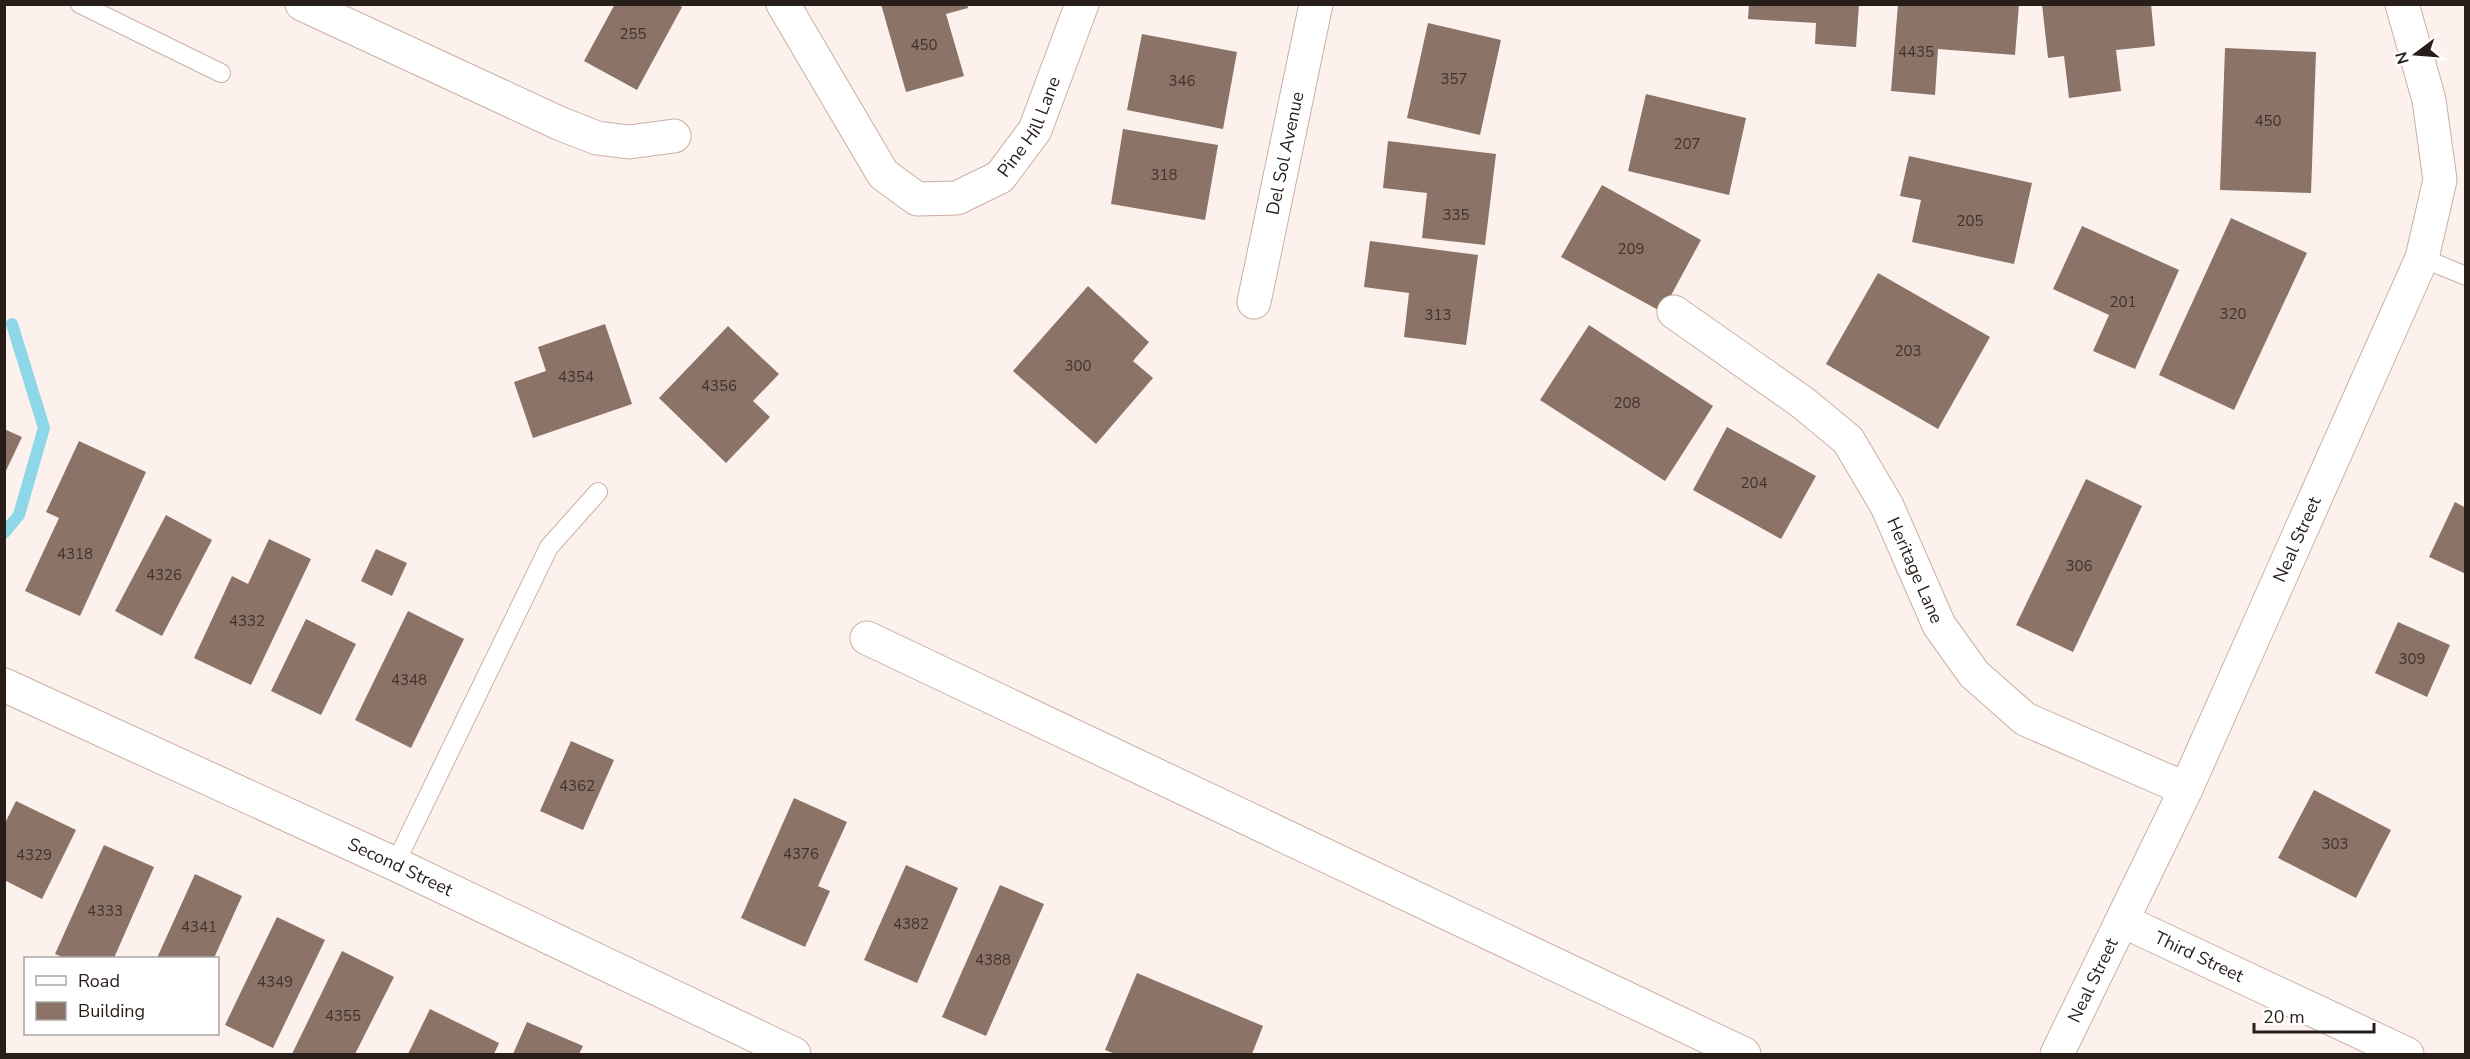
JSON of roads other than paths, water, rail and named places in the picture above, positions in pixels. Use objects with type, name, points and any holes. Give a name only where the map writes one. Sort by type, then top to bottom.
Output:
[{"type":"street","points":[[302,4],[561,124],[597,138],[629,142],[674,136]]},
{"type":"street","name":"Pine Hill Lane","points":[[783,4],[883,174],[917,199],[957,198],[1000,177],[1035,130],[1082,4]]},
{"type":"street","name":"Del Sol Avenue","points":[[1254,302],[1316,4]]},
{"type":"street","name":"Neal Street","points":[[2057,1054],[2186,789],[2422,258],[2440,180],[2429,100],[2402,4]]},
{"type":"street","name":"Heritage Lane","points":[[1674,312],[1802,402],[1848,440],[1887,506],[1939,625],[1974,674],[2025,719],[2186,789]]},
{"type":"street","points":[[867,638],[1744,1054]]},
{"type":"street","name":"Second Street","points":[[4,685],[395,864],[794,1054]]},
{"type":"street","name":"Third Street","points":[[2122,921],[2407,1054]]},
{"type":"lane","points":[[80,4],[221,74]]},
{"type":"lane","points":[[2422,258],[2466,276]]},
{"type":"lane","points":[[395,864],[549,547],[597,492]]},
{"type":"waterway","points":[[4,533],[19,515],[44,428],[12,324]]}]
